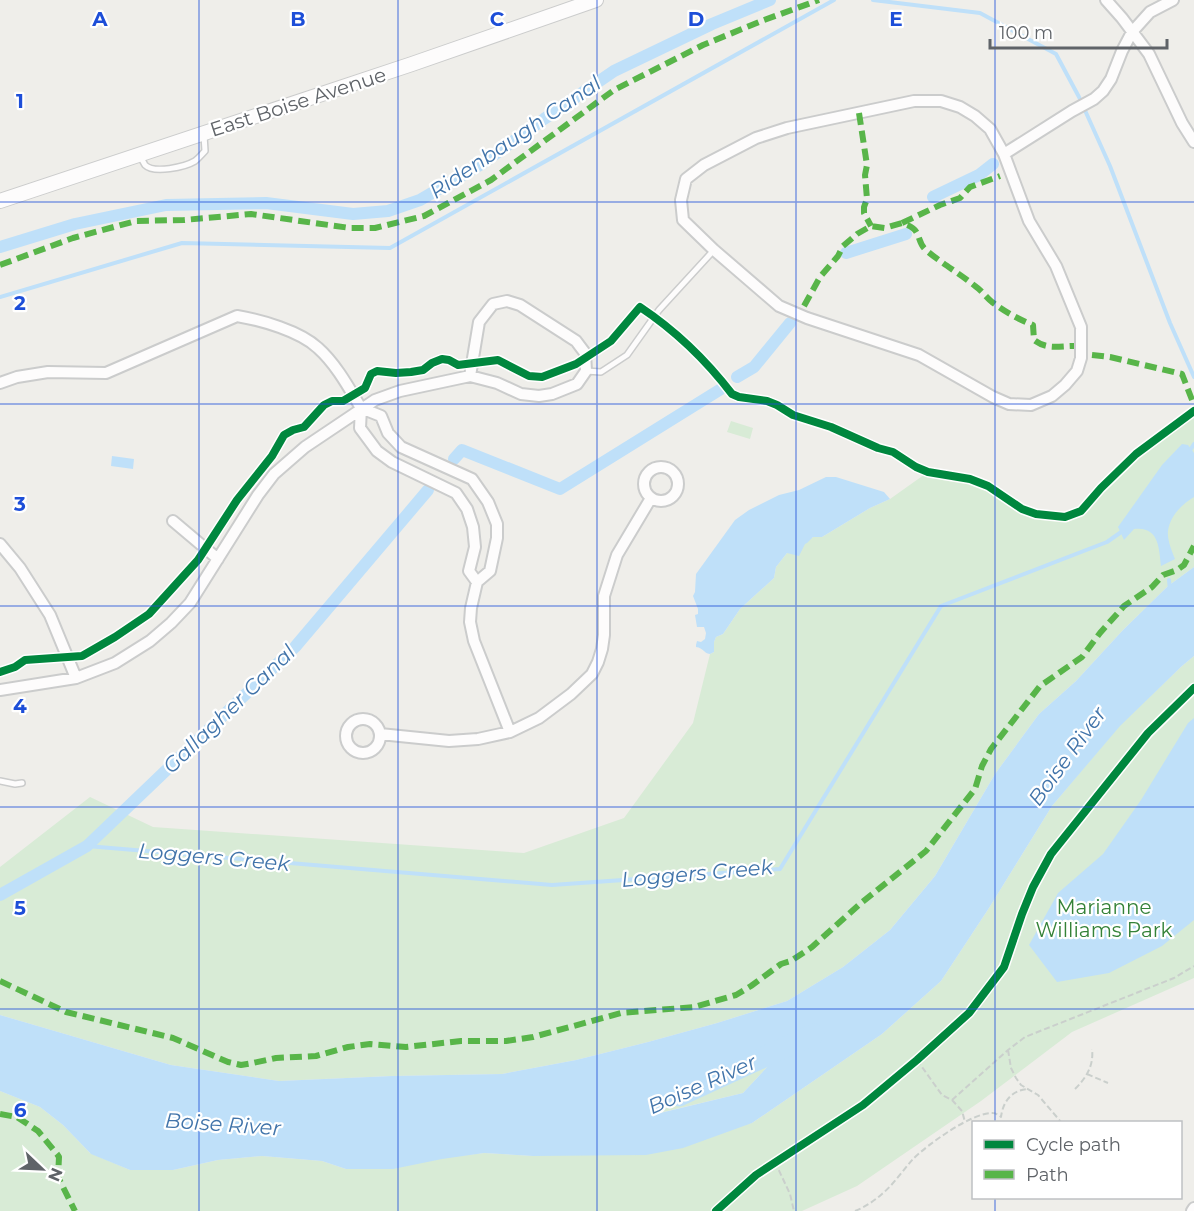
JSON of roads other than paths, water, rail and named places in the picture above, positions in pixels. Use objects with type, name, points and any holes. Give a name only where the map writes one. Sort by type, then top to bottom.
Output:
[{"type":"street","name":"East Boise Avenue","points":[[0,201],[412,64],[596,0]]},
{"type":"street","points":[[1106,0],[1149,54],[1182,123],[1194,142]]},
{"type":"street","points":[[1004,154],[1094,99],[1103,91],[1111,79],[1132,32],[1150,12],[1173,0]]},
{"type":"street","points":[[914,100],[941,100],[960,106],[990,129],[1004,154],[1029,221],[1056,266],[1081,327],[1081,358],[1077,371],[1052,396],[1031,405],[1010,404],[919,356],[807,318],[779,306],[683,220],[681,200],[686,179],[704,165],[756,138],[787,128],[914,100]]},
{"type":"street","points":[[0,690],[76,678],[115,663],[150,641],[190,603],[258,495],[274,474],[299,451],[361,408],[400,391],[470,376],[497,382],[521,394],[539,396],[552,394],[577,384],[586,371],[585,353],[576,341],[520,305],[507,301],[494,304],[479,322],[470,376]]},
{"type":"street","points":[[0,383],[17,377],[48,372],[106,374],[237,316],[260,320],[298,335],[317,346],[329,359],[361,408],[381,416],[388,433],[401,447],[472,479],[488,502],[497,524],[497,538],[490,571],[477,582],[470,622],[474,641],[510,732]]},
{"type":"street","points":[[361,408],[360,428],[377,451],[392,462],[456,493],[467,509],[473,527],[475,548],[469,571],[477,582]]},
{"type":"street","points":[[380,734],[449,741],[478,739],[510,732],[540,718],[571,694],[592,674],[598,662],[604,635],[604,596],[616,555],[651,498]]},
{"type":"street","points":[[173,521],[218,559]]},
{"type":"street","points":[[0,544],[20,568],[50,615],[76,678]]},
{"type":"lane","points":[[139,155],[144,164],[153,169],[172,169],[197,160],[205,150],[204,133]]},
{"type":"lane","points":[[586,371],[602,372],[627,355],[659,310],[714,250]]},
{"type":"lane","points":[[0,781],[22,783]]},
{"type":"water","points":[[1182,444],[1188,445],[1194,453],[1194,497],[1181,507],[1171,520],[1168,534],[1175,559],[1161,566],[1158,546],[1153,535],[1142,529],[1134,529],[1124,540],[1118,527],[1162,465]]},
{"type":"water","points":[[112,456],[134,459],[133,469],[111,466]]},
{"type":"water","points":[[826,477],[836,477],[884,492],[890,499],[870,508],[822,537],[813,537],[805,544],[799,556],[787,553],[776,567],[774,578],[740,609],[723,634],[716,637],[714,652],[710,654],[696,647],[697,641],[701,642],[705,639],[706,633],[704,627],[697,627],[695,615],[698,614],[698,609],[693,596],[696,574],[735,520],[779,495],[799,490]]},
{"type":"water","points":[[1194,567],[1194,656],[1120,726],[1052,806],[941,981],[882,1034],[752,1123],[683,1148],[646,1155],[533,1156],[484,1153],[393,1169],[346,1169],[322,1161],[262,1156],[218,1160],[173,1170],[130,1170],[91,1154],[63,1125],[40,1107],[0,1091],[0,1015],[171,1065],[279,1081],[502,1074],[576,1060],[648,1042],[787,1001],[843,967],[890,930],[935,876],[995,774],[1039,714],[1076,681],[1168,586]],"holes":[[[787,1044],[787,1049],[743,1093],[660,1113],[663,1107],[688,1096],[722,1072],[757,1052]]]},
{"type":"water","points":[[1194,718],[1194,920],[1162,946],[1109,973],[1057,982],[1029,945],[1058,893],[1103,854],[1141,800],[1188,723]]},
{"type":"waterway","name":"Ridenbaugh Canal","points":[[0,247],[75,224],[166,205],[266,203],[353,214],[388,211],[420,200],[483,163],[614,71],[712,24],[770,0]]},
{"type":"waterway","points":[[0,297],[182,243],[390,248],[834,0]]},
{"type":"waterway","points":[[873,0],[980,13],[1056,54],[1079,97],[1110,166],[1170,323],[1194,377]]},
{"type":"waterway","name":"Gallagher Canal","points":[[933,197],[979,175],[993,164]]},
{"type":"waterway","name":"Gallagher Canal","points":[[846,253],[906,234]]},
{"type":"waterway","name":"Gallagher Canal","points":[[737,377],[754,367],[790,323]]},
{"type":"waterway","name":"Gallagher Canal","points":[[454,459],[462,450],[560,489],[721,389]]},
{"type":"waterway","name":"Loggers Creek","points":[[1189,452],[1194,444]]},
{"type":"waterway","name":"Gallagher Canal","points":[[0,895],[87,846],[295,647],[428,490]]},
{"type":"waterway","name":"Loggers Creek","points":[[87,846],[552,885],[780,869],[941,606],[1107,542],[1124,530]]},
{"type":"waterway","points":[[1169,580],[1170,590]]},
{"type":"waterway","name":"Boise River","points":[[679,1096],[814,1034]]},
{"type":"park label","name":"Marianne Williams Park","points":[[1104,918]]}]
